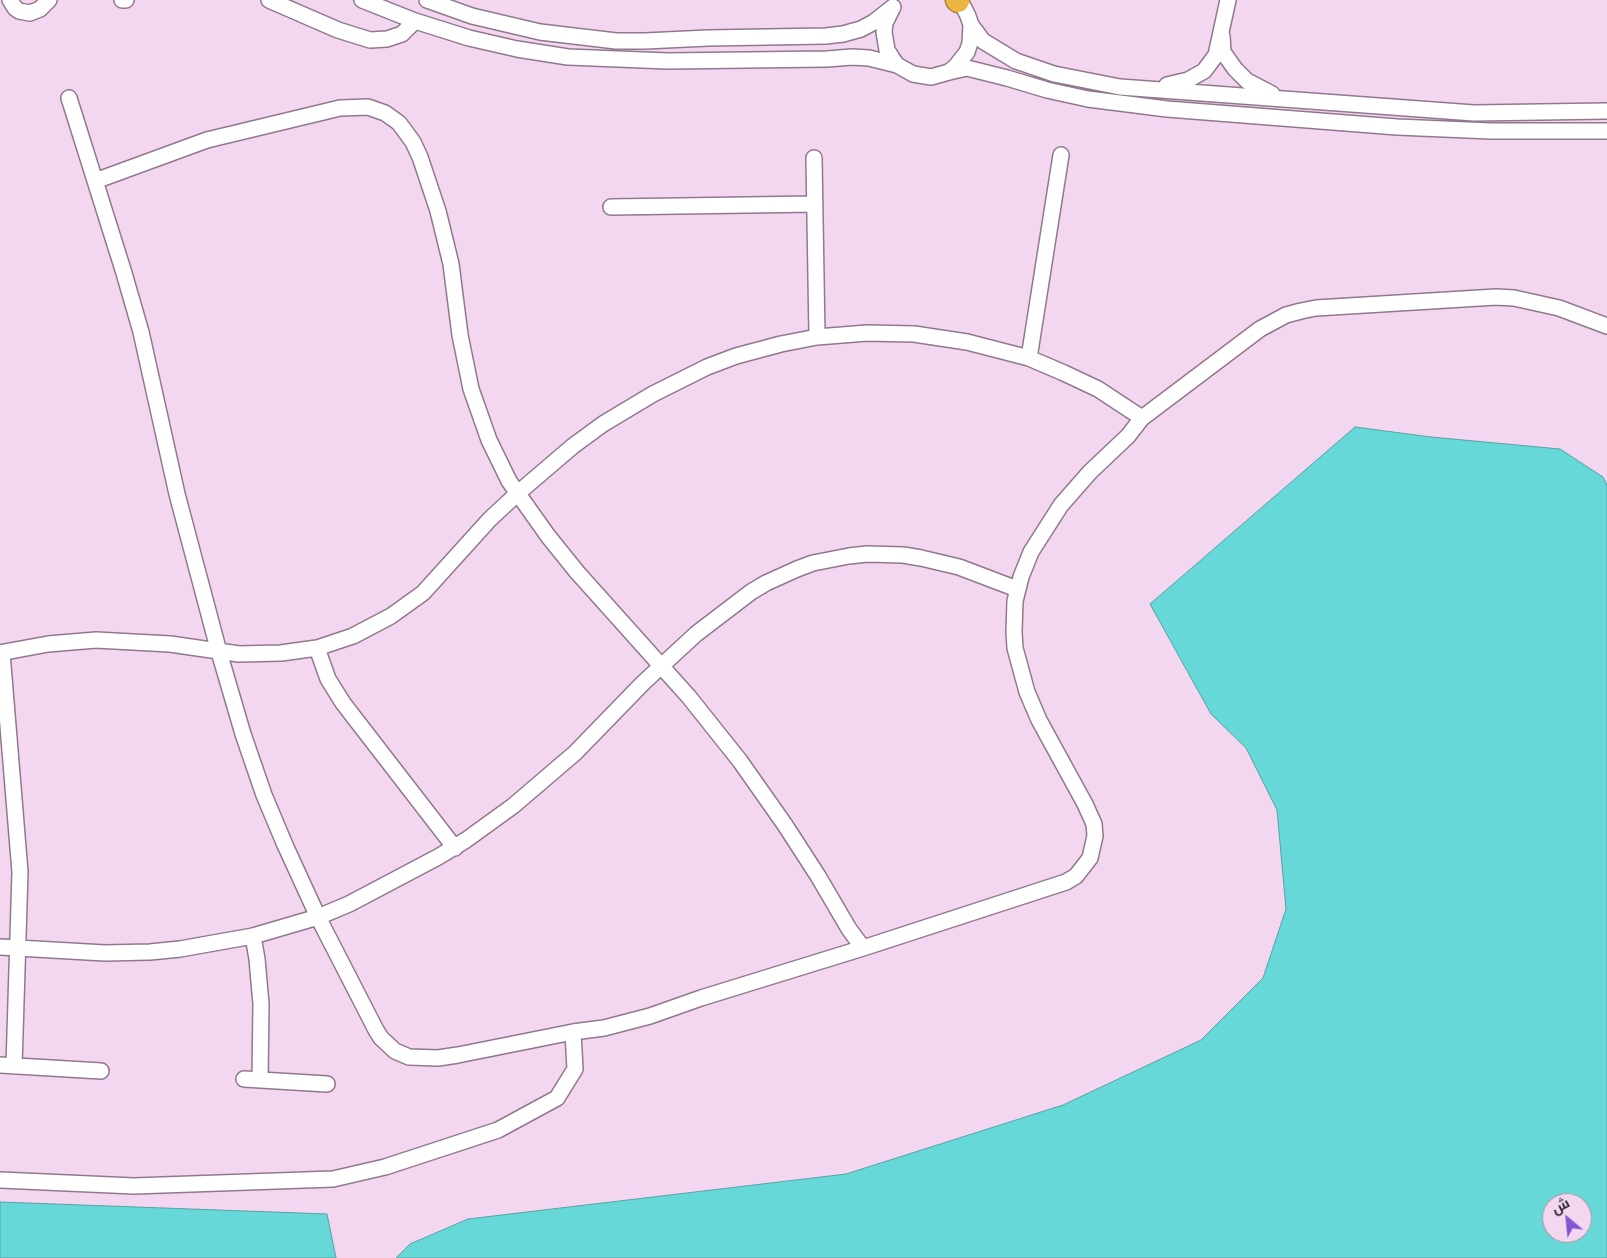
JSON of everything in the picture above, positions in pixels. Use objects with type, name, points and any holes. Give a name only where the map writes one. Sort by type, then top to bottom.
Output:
[{"type":"street","points":[[10,0],[19,11],[30,13],[40,9],[49,0]]},
{"type":"street","points":[[269,0],[338,30],[370,40],[388,39],[402,34],[415,21]]},
{"type":"street","points":[[362,0],[415,21],[469,38],[517,49],[568,57],[668,60],[869,58],[897,65],[922,77],[940,75],[967,68],[1088,99],[1167,109],[1397,127],[1491,131],[1607,130]]},
{"type":"street","points":[[426,0],[442,7],[510,26],[540,32],[625,41],[843,34],[874,22],[896,3]]},
{"type":"street","points":[[957,0],[964,8],[971,25],[983,41],[1016,61],[1054,74],[1120,87],[1279,97],[1474,113],[1607,111]]},
{"type":"street","points":[[1152,89],[1188,80],[1204,71],[1216,55],[1228,0]]},
{"type":"street","points":[[896,3],[885,23],[884,32],[887,50],[897,65]]},
{"type":"street","points":[[949,72],[962,60],[967,52],[970,43],[971,25]]},
{"type":"street","points":[[1221,30],[1224,52],[1235,70],[1247,81],[1279,97]]},
{"type":"street","points":[[69,98],[141,332],[177,494],[219,652],[243,734],[264,795],[318,917],[376,1030],[385,1042],[401,1055],[409,1057],[438,1058],[482,1051],[573,1032],[604,1028],[650,1016],[701,998],[1056,886],[1076,876],[1090,858],[1095,836],[1090,814],[1032,706],[1022,678],[1015,648],[1014,632],[1018,589],[1031,552],[1061,505],[1090,472],[1128,436],[1142,418],[1260,329],[1286,315],[1301,310],[1496,297],[1514,298],[1559,308],[1607,326]]},
{"type":"street","points":[[95,181],[207,140],[330,110],[368,107],[385,112],[392,117],[405,130],[413,142],[425,170],[438,211],[447,246],[460,335],[471,389],[489,440],[500,464],[548,536],[577,572],[715,728],[763,793],[863,948]]},
{"type":"street","points":[[1029,358],[1061,155]]},
{"type":"street","points":[[814,158],[817,337]]},
{"type":"street","points":[[611,207],[815,204]]},
{"type":"street","points":[[101,1071],[7,1066],[18,949],[20,872],[1,653],[48,644],[96,640],[170,644],[219,652],[281,653],[317,648],[353,636],[408,605],[438,579],[490,519],[518,493],[574,446],[604,424],[670,385],[736,356],[781,344],[817,337],[867,333],[914,334],[967,342],[1029,358],[1082,381],[1114,398],[1142,418]]},
{"type":"street","points":[[0,947],[82,953],[135,953],[180,949],[252,936],[318,917],[379,890],[454,848],[490,824],[536,788],[575,753],[661,666],[696,634],[751,592],[781,575],[813,563],[867,554],[912,556],[959,567],[1018,589]]},
{"type":"street","points":[[317,648],[328,678],[343,703],[454,848]]},
{"type":"street","points":[[252,936],[257,959],[261,1004],[260,1080]]},
{"type":"street","points":[[0,1180],[134,1186],[333,1179],[385,1167],[498,1130],[557,1098],[575,1069],[573,1032]]},
{"type":"street","points":[[244,1079],[327,1084]]},
{"type":"shaded area","points":[[1355,427],[1431,437],[1560,449],[1603,477],[1607,485],[1607,1258],[396,1258],[410,1244],[468,1219],[846,1174],[1063,1105],[1201,1040],[1263,978],[1286,909],[1277,810],[1246,748],[1211,714],[1150,604]]},
{"type":"shaded area","points":[[0,1202],[327,1214],[336,1258],[0,1258]]}]
